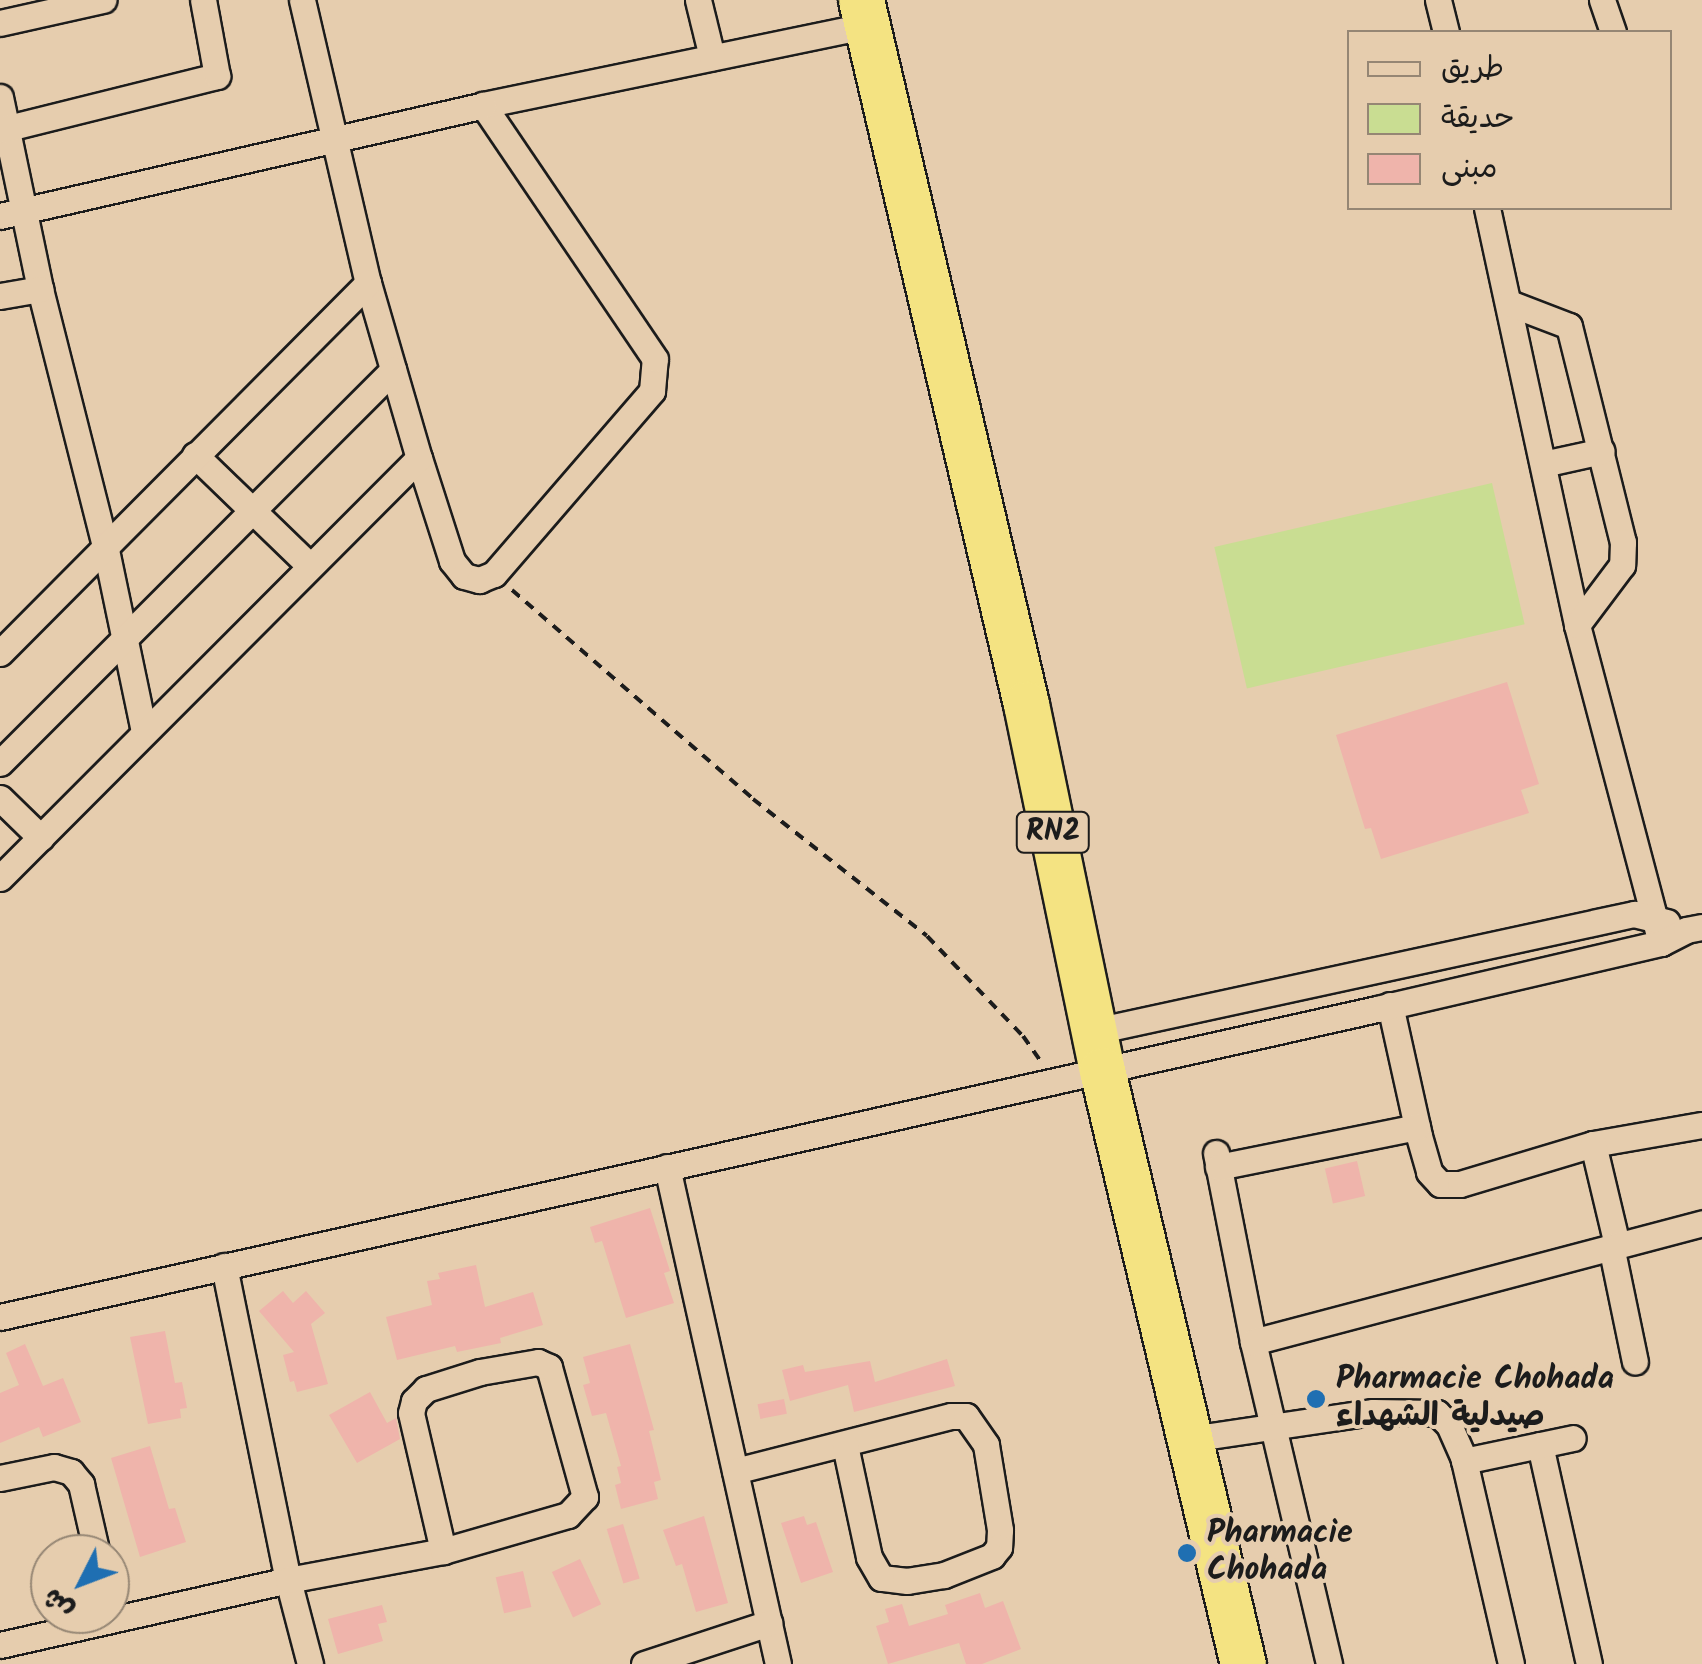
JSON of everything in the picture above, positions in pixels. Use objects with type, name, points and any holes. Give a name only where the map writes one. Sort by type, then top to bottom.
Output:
[{"type":"highway","name":"RN2","points":[[864,13],[1026,704],[1098,1051],[1243,1664]]},
{"type":"street","points":[[0,23],[103,0]]},
{"type":"street","points":[[3,129],[217,76],[202,0]]},
{"type":"street","points":[[302,0],[368,283],[419,458],[452,560],[464,576],[479,580],[494,574],[652,391],[655,360],[483,105]]},
{"type":"street","points":[[698,0],[712,57]]},
{"type":"street","points":[[1438,0],[1446,30]]},
{"type":"street","points":[[1602,0],[1612,30]]},
{"type":"street","points":[[12,214],[483,105],[712,57],[864,13]]},
{"type":"street","points":[[0,97],[12,214],[40,289],[105,544],[144,732]]},
{"type":"street","points":[[1487,210],[1577,625],[1660,943]]},
{"type":"street","points":[[0,654],[368,283]]},
{"type":"street","points":[[0,296],[40,289]]},
{"type":"street","points":[[1509,302],[1569,326],[1624,555],[1622,565],[1577,625]]},
{"type":"street","points":[[0,764],[393,370]]},
{"type":"street","points":[[1544,464],[1602,451]]},
{"type":"street","points":[[195,455],[310,566]]},
{"type":"street","points":[[0,878],[419,458]]},
{"type":"street","points":[[0,798],[40,838]]},
{"type":"street","points":[[0,1317],[1052,1079],[1098,1051],[1499,941],[1634,914],[1694,928]]},
{"type":"street","points":[[1098,1051],[1390,1005],[1660,943],[1694,928]]},
{"type":"street","points":[[1390,1005],[1429,1172],[1447,1185],[1592,1144],[1702,1125]]},
{"type":"street","points":[[1329,1664],[1253,1342],[1217,1160],[1417,1128]]},
{"type":"street","points":[[1592,1144],[1635,1362]]},
{"type":"street","points":[[667,1167],[778,1664]]},
{"type":"street","points":[[1253,1342],[1702,1223]]},
{"type":"street","points":[[224,1266],[288,1580],[310,1664]]},
{"type":"street","points":[[130,1611],[443,1551],[522,1530],[580,1507],[583,1487],[549,1367],[538,1362],[480,1372],[426,1389],[414,1400],[414,1430],[443,1551]]},
{"type":"street","points":[[1190,1439],[1373,1412],[1437,1413],[1449,1424],[1464,1461],[1511,1664]]},
{"type":"street","points":[[736,1471],[951,1416],[966,1416],[986,1445],[1000,1530],[999,1547],[992,1556],[944,1575],[908,1581],[881,1578],[869,1557],[845,1444]]},
{"type":"street","points":[[1464,1461],[1573,1438]]},
{"type":"street","points":[[1540,1445],[1589,1664]]},
{"type":"street","points":[[0,1478],[54,1466],[71,1472],[81,1484],[92,1534]]},
{"type":"street","points":[[644,1664],[769,1624]]},
{"type":"street","points":[[0,1646],[43,1634]]},
{"type":"path","points":[[494,574],[694,750],[927,936],[1023,1036],[1052,1079]]},
{"type":"green space","points":[[1492,483],[1525,624],[1247,688],[1214,547]]},
{"type":"building","points":[[1507,682],[1539,784],[1521,790],[1529,813],[1381,859],[1371,828],[1365,829],[1336,735]]},
{"type":"building","points":[[1357,1161],[1365,1196],[1333,1204],[1325,1168]]},
{"type":"building","points":[[650,1208],[670,1271],[664,1273],[674,1303],[626,1318],[602,1241],[595,1243],[590,1227]]},
{"type":"building","points":[[476,1265],[485,1307],[533,1292],[543,1325],[500,1338],[501,1343],[457,1352],[455,1346],[397,1360],[386,1317],[432,1305],[427,1281],[440,1279],[438,1273]]},
{"type":"building","points":[[283,1291],[293,1303],[306,1291],[325,1313],[311,1324],[328,1384],[297,1392],[294,1381],[290,1382],[283,1355],[294,1352],[259,1311]]},
{"type":"building","points":[[165,1331],[175,1383],[182,1382],[187,1408],[180,1409],[181,1418],[148,1424],[130,1337]]},
{"type":"building","points":[[25,1344],[43,1386],[63,1378],[81,1422],[43,1437],[39,1427],[0,1443],[0,1393],[19,1385],[6,1353]]},
{"type":"building","points":[[630,1344],[654,1430],[649,1431],[661,1480],[654,1482],[658,1499],[621,1509],[615,1485],[621,1483],[617,1467],[621,1466],[606,1413],[592,1416],[583,1385],[590,1383],[583,1357]]},
{"type":"building","points":[[947,1359],[955,1386],[854,1412],[848,1385],[790,1401],[782,1370],[803,1365],[805,1372],[870,1361],[875,1382]]},
{"type":"building","points":[[370,1392],[387,1423],[396,1418],[400,1439],[357,1463],[329,1415]]},
{"type":"building","points":[[784,1399],[787,1414],[760,1419],[757,1404]]},
{"type":"building","points":[[150,1446],[169,1509],[175,1508],[186,1542],[140,1557],[111,1458]]},
{"type":"building","points":[[704,1516],[728,1603],[696,1612],[682,1564],[676,1566],[663,1530]]},
{"type":"building","points":[[804,1516],[807,1525],[816,1522],[833,1572],[801,1583],[781,1523]]},
{"type":"building","points":[[623,1524],[640,1579],[623,1583],[607,1529]]},
{"type":"building","points":[[580,1559],[601,1604],[573,1617],[552,1572]]},
{"type":"building","points":[[523,1571],[531,1607],[504,1613],[496,1577]]},
{"type":"building","points":[[980,1593],[985,1608],[1003,1601],[1021,1649],[982,1664],[966,1664],[959,1643],[888,1664],[876,1626],[889,1622],[885,1609],[902,1604],[909,1626],[948,1614],[945,1605]]},
{"type":"building","points":[[382,1605],[387,1622],[378,1624],[383,1641],[338,1654],[328,1619]]},
{"type":"place","name":"Pharmacie Chohada صيدلية الشهداء","points":[[1316,1399]]},
{"type":"place","name":"Pharmacie Chohada","points":[[1187,1553]]}]
